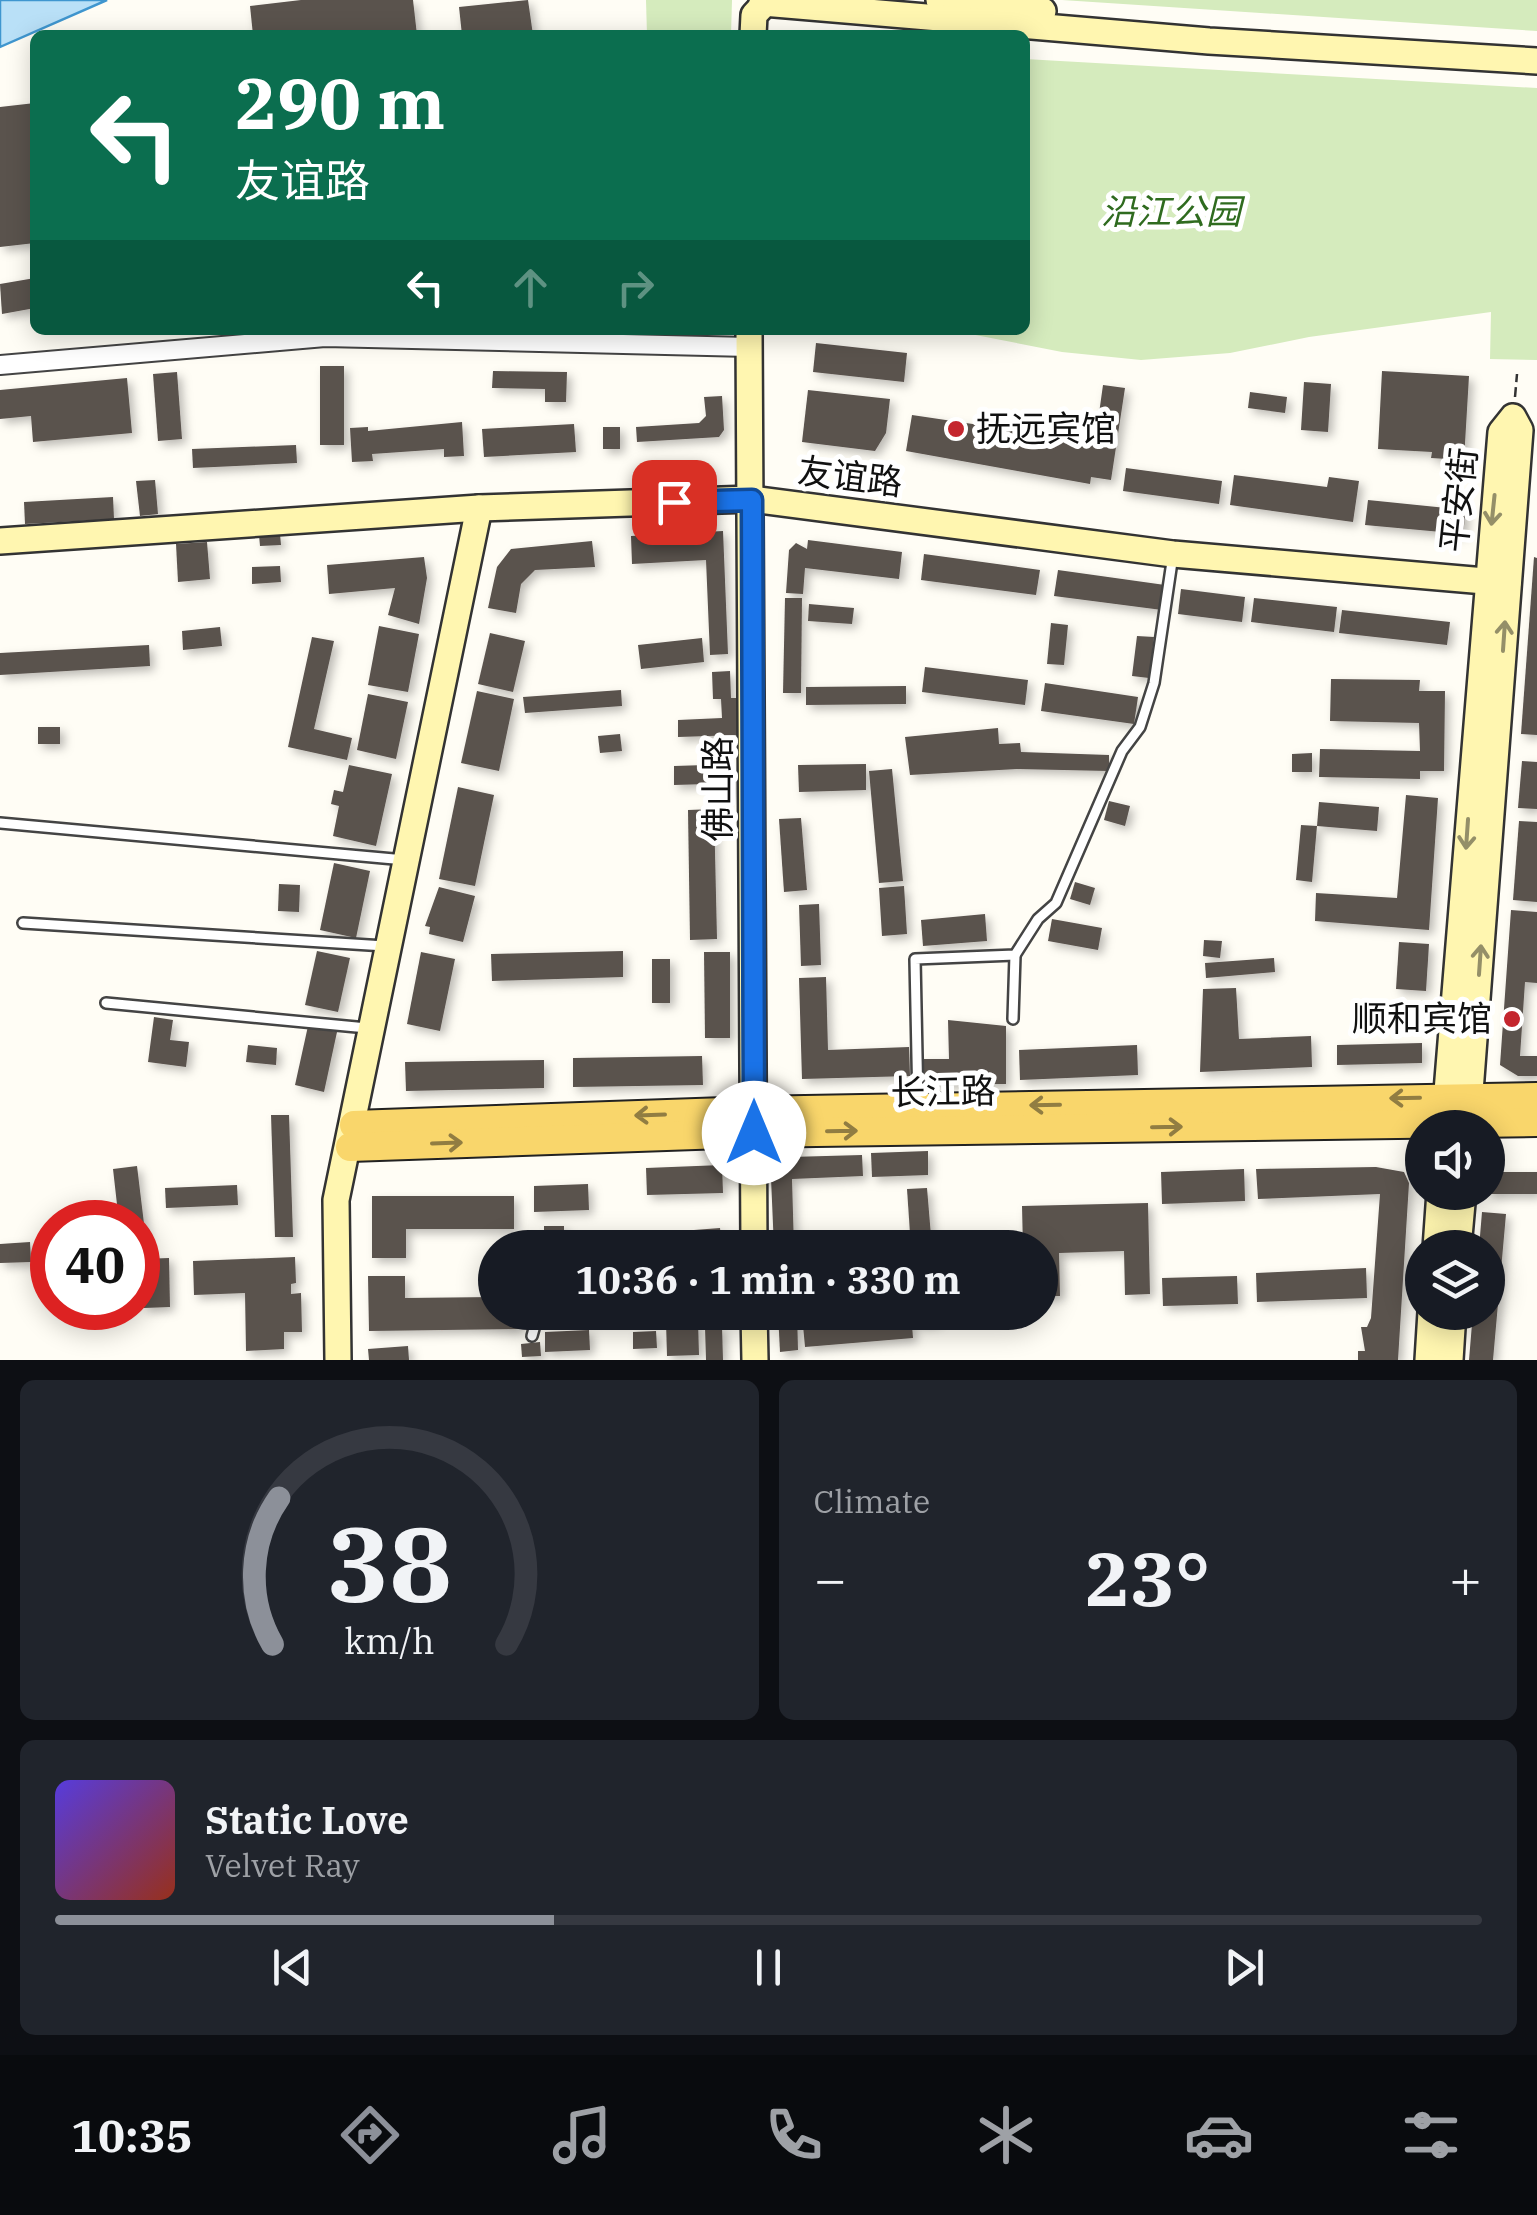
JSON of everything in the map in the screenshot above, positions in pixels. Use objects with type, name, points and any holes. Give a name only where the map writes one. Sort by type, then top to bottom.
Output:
[{"type":"main road","name":"长江路","points":[[1482,1110],[1537,1097]]},
{"type":"main road","name":"长江路","points":[[754,1122],[918,1108],[1405,1115]]},
{"type":"main road","name":"长江路","points":[[352,1136],[754,1122],[1405,1116]]},
{"type":"main road","name":"长江路","points":[[1505,1120],[1537,1122]]},
{"type":"street","points":[[939,0],[1210,25],[1537,44]]},
{"type":"street","points":[[752,30],[754,15],[765,2],[1191,40],[1537,61]]},
{"type":"street","points":[[0,365],[325,337],[749,339]]},
{"type":"street","name":"佛山路","points":[[749,339],[754,1230]]},
{"type":"street","name":"平安街","points":[[1457,1110],[1497,581],[1520,430],[1512,417]]},
{"type":"street","name":"友谊路","points":[[0,541],[479,508],[752,500],[1173,554],[1497,581]]},
{"type":"street","points":[[338,1360],[336,1200],[479,508]]},
{"type":"street","points":[[754,1330],[755,1360]]},
{"type":"street","points":[[1428,1360],[1430,1330]]},
{"type":"street","points":[[1450,1360],[1452,1330]]},
{"type":"lane","points":[[1013,1019],[1016,954],[1038,919],[1056,904],[1122,751],[1140,728],[1157,668],[1173,554]]},
{"type":"lane","points":[[0,823],[405,860]]},
{"type":"lane","points":[[23,922],[389,946]]},
{"type":"lane","points":[[918,1108],[915,959],[1016,954]]},
{"type":"lane","points":[[106,1003],[372,1028]]},
{"type":"lane","points":[[532,1336],[534,1330]]},
{"type":"path","points":[[1512,417],[1517,374]]},
{"type":"green space","points":[[646,0],[732,0],[731,30],[647,30]]},
{"type":"green space","points":[[1062,0],[1537,0],[1537,31]]},
{"type":"green space","name":"沿江公园","points":[[1030,59],[1537,88],[1537,360],[1490,359],[1491,312],[1309,337],[1230,353],[1141,360],[1062,352],[975,335],[1030,335]]},
{"type":"water","points":[[0,0],[107,0],[39,30],[30,30],[30,34],[0,47]]},
{"type":"building","points":[[301,0],[413,0],[416,30],[252,30],[250,6]]},
{"type":"building","points":[[528,0],[532,30],[461,30],[459,7]]},
{"type":"building","points":[[30,104],[30,244],[0,247],[0,107]]},
{"type":"building","points":[[30,279],[30,309],[2,314],[0,284]]},
{"type":"building","points":[[816,343],[907,353],[904,382],[813,372]]},
{"type":"building","points":[[320,366],[344,366],[344,445],[320,445]]},
{"type":"building","points":[[493,371],[567,372],[566,402],[545,402],[545,389],[492,388]]},
{"type":"building","points":[[1382,371],[1469,376],[1464,460],[1431,458],[1432,452],[1378,449]]},
{"type":"building","points":[[177,372],[182,439],[158,441],[153,374]]},
{"type":"building","points":[[127,378],[132,433],[33,442],[31,416],[0,419],[0,390]]},
{"type":"building","points":[[1304,382],[1331,384],[1328,432],[1301,430]]},
{"type":"building","name":"抚远宾馆","points":[[1103,385],[1125,388],[1111,480],[1091,477],[1090,484],[906,451],[912,415],[1095,442]]},
{"type":"building","points":[[808,390],[890,399],[886,433],[875,451],[802,442]]},
{"type":"building","points":[[1250,392],[1287,397],[1285,413],[1248,408]]},
{"type":"building","points":[[722,396],[724,430],[719,437],[637,442],[636,427],[699,423],[706,416],[704,397]]},
{"type":"building","points":[[462,422],[464,456],[444,457],[444,449],[372,454],[373,461],[352,462],[350,428],[368,427],[368,431]]},
{"type":"building","points":[[574,424],[576,452],[484,457],[482,429]]},
{"type":"building","points":[[603,427],[620,427],[620,449],[603,449]]},
{"type":"building","points":[[296,445],[297,463],[193,468],[192,449]]},
{"type":"building","points":[[1126,468],[1222,481],[1219,504],[1123,491]]},
{"type":"building","points":[[1234,475],[1327,487],[1329,477],[1359,481],[1353,522],[1230,505]]},
{"type":"building","points":[[155,480],[158,514],[140,516],[136,481]]},
{"type":"building","points":[[113,497],[114,519],[25,524],[24,502]]},
{"type":"building","points":[[1368,500],[1466,510],[1463,534],[1365,525]]},
{"type":"building","points":[[723,531],[728,654],[710,655],[706,560],[632,564],[631,536]]},
{"type":"building","points":[[280,534],[281,545],[260,546],[259,535]]},
{"type":"building","points":[[808,540],[902,552],[899,579],[805,568],[803,594],[786,593],[789,550],[796,543],[807,549]]},
{"type":"building","points":[[592,541],[595,567],[535,570],[521,584],[516,613],[488,608],[497,567],[511,549]]},
{"type":"building","points":[[207,542],[210,579],[178,582],[176,544]]},
{"type":"building","points":[[924,554],[1040,570],[1036,595],[921,580]]},
{"type":"building","points":[[424,557],[427,578],[419,624],[388,615],[395,588],[329,594],[327,565]]},
{"type":"building","points":[[1534,557],[1537,558],[1537,735],[1521,734]]},
{"type":"building","points":[[280,566],[281,582],[252,584],[252,567]]},
{"type":"building","points":[[1058,570],[1165,585],[1162,610],[1054,596]]},
{"type":"building","points":[[1181,589],[1245,597],[1242,622],[1178,614]]},
{"type":"building","points":[[785,598],[802,598],[801,693],[783,693]]},
{"type":"building","points":[[1254,598],[1337,607],[1334,632],[1251,622]]},
{"type":"building","points":[[809,604],[854,608],[852,624],[808,621]]},
{"type":"building","points":[[1342,610],[1450,622],[1447,645],[1339,633]]},
{"type":"building","points":[[1051,623],[1068,625],[1064,665],[1047,664]]},
{"type":"building","points":[[379,626],[419,634],[408,692],[368,685]]},
{"type":"building","points":[[220,627],[222,646],[183,650],[182,631]]},
{"type":"building","points":[[490,633],[525,641],[513,692],[478,684]]},
{"type":"building","points":[[1137,636],[1154,637],[1149,678],[1132,676]]},
{"type":"building","points":[[312,637],[334,641],[314,729],[352,738],[347,760],[288,747]]},
{"type":"building","points":[[702,638],[704,662],[641,669],[638,645]]},
{"type":"building","points":[[149,645],[150,666],[0,675],[0,653]]},
{"type":"building","points":[[925,667],[1028,680],[1025,705],[922,692]]},
{"type":"building","points":[[730,671],[731,698],[738,698],[739,735],[678,737],[678,720],[722,718],[721,699],[713,699],[712,672]]},
{"type":"building","points":[[1331,679],[1420,680],[1419,691],[1445,691],[1444,771],[1420,771],[1420,779],[1319,777],[1320,749],[1420,751],[1419,723],[1330,721]]},
{"type":"building","points":[[1045,683],[1138,697],[1134,724],[1041,711]]},
{"type":"building","points":[[906,686],[906,704],[806,705],[806,687]]},
{"type":"building","points":[[621,690],[622,706],[525,713],[523,697]]},
{"type":"building","points":[[477,691],[514,699],[499,771],[461,763]]},
{"type":"building","points":[[368,694],[408,702],[396,759],[357,750]]},
{"type":"building","points":[[38,727],[60,727],[60,744],[38,744]]},
{"type":"building","points":[[998,728],[999,744],[1020,743],[1021,752],[1109,755],[1109,771],[1017,769],[910,775],[905,737]]},
{"type":"building","points":[[620,734],[622,751],[600,753],[598,736]]},
{"type":"building","points":[[1312,753],[1312,772],[1292,772],[1292,754]]},
{"type":"building","points":[[1522,761],[1537,762],[1537,809],[1518,808]]},
{"type":"building","points":[[866,764],[866,790],[799,792],[798,765]]},
{"type":"building","points":[[349,765],[392,774],[376,846],[333,836],[339,806],[331,804],[334,790],[343,792]]},
{"type":"building","points":[[706,765],[707,784],[674,785],[674,766]]},
{"type":"building","points":[[710,765],[730,765],[731,795],[711,795]]},
{"type":"building","points":[[892,769],[903,881],[879,883],[869,771]]},
{"type":"building","points":[[458,787],[494,795],[475,886],[439,879]]},
{"type":"building","points":[[1406,795],[1438,798],[1429,930],[1315,921],[1316,893],[1397,898]]},
{"type":"building","points":[[1109,801],[1130,806],[1125,826],[1104,820]]},
{"type":"building","points":[[1319,802],[1379,807],[1377,831],[1317,826]]},
{"type":"building","points":[[714,809],[717,939],[690,940],[688,810]]},
{"type":"building","points":[[801,818],[807,890],[784,892],[779,819]]},
{"type":"building","points":[[1519,821],[1537,822],[1537,902],[1513,900]]},
{"type":"building","points":[[1301,825],[1317,826],[1312,882],[1296,880]]},
{"type":"building","points":[[334,863],[370,871],[356,938],[320,930]]},
{"type":"building","points":[[1075,882],[1095,888],[1090,905],[1070,899]]},
{"type":"building","points":[[279,884],[300,885],[299,912],[278,911]]},
{"type":"building","points":[[904,886],[907,934],[882,936],[879,888]]},
{"type":"building","points":[[439,887],[475,896],[463,942],[429,934],[430,927],[425,926]]},
{"type":"building","points":[[819,904],[821,965],[801,966],[799,905]]},
{"type":"building","points":[[1511,910],[1537,912],[1537,983],[1525,982],[1520,1056],[1537,1056],[1537,1076],[1518,1076],[1500,1065]]},
{"type":"building","points":[[985,914],[987,941],[923,946],[921,920]]},
{"type":"building","points":[[1052,919],[1102,928],[1098,950],[1048,941]]},
{"type":"building","points":[[1204,940],[1222,941],[1220,958],[1203,956]]},
{"type":"building","points":[[1399,942],[1429,944],[1426,991],[1396,989]]},
{"type":"building","points":[[317,951],[350,958],[338,1012],[305,1005]]},
{"type":"building","points":[[623,951],[623,977],[492,981],[491,954]]},
{"type":"building","points":[[421,952],[455,959],[440,1031],[407,1024]]},
{"type":"building","points":[[704,952],[730,952],[730,1038],[705,1038]]},
{"type":"building","points":[[1274,958],[1275,972],[1206,978],[1205,963]]},
{"type":"building","points":[[652,959],[670,959],[670,1003],[652,1003]]},
{"type":"building","points":[[826,977],[828,1050],[909,1047],[910,1076],[802,1079],[799,978]]},
{"type":"building","points":[[1236,988],[1239,1039],[1311,1036],[1312,1067],[1200,1072],[1203,989]]},
{"type":"building","points":[[154,1017],[173,1020],[170,1040],[189,1042],[186,1067],[148,1062]]},
{"type":"building","points":[[948,1020],[1006,1026],[1006,1084],[924,1084],[923,1059],[949,1059]]},
{"type":"building","points":[[308,1026],[337,1032],[324,1092],[295,1085]]},
{"type":"building","points":[[1422,1043],[1422,1063],[1337,1065],[1337,1045]]},
{"type":"building","points":[[248,1045],[277,1048],[276,1065],[246,1062]]},
{"type":"building","points":[[1137,1045],[1138,1075],[1020,1080],[1019,1050]]},
{"type":"building","points":[[702,1056],[703,1085],[573,1087],[573,1058]]},
{"type":"building","points":[[544,1060],[544,1088],[406,1091],[405,1062]]},
{"type":"building","points":[[271,1115],[289,1115],[293,1237],[275,1237]]},
{"type":"building","points":[[928,1151],[928,1175],[872,1177],[871,1153]]},
{"type":"building","points":[[862,1155],[863,1176],[792,1179],[793,1230],[773,1230],[771,1178],[775,1178],[775,1162],[790,1161],[790,1157]]},
{"type":"building","points":[[722,1165],[723,1193],[647,1195],[646,1168]]},
{"type":"building","points":[[137,1166],[141,1200],[117,1200],[113,1169]]},
{"type":"building","points":[[1376,1167],[1404,1172],[1407,1210],[1398,1360],[1358,1360],[1358,1351],[1365,1351],[1361,1327],[1367,1327],[1371,1318],[1380,1194],[1258,1199],[1256,1169]]},
{"type":"building","points":[[1244,1169],[1245,1201],[1162,1204],[1161,1172]]},
{"type":"building","points":[[1505,1172],[1537,1172],[1537,1194],[1505,1194]]},
{"type":"building","points":[[588,1184],[589,1210],[534,1212],[534,1186]]},
{"type":"building","points":[[237,1185],[238,1205],[166,1208],[165,1188]]},
{"type":"building","points":[[927,1188],[930,1230],[910,1230],[907,1189]]},
{"type":"building","points":[[372,1196],[514,1196],[514,1229],[406,1229],[406,1258],[372,1258]]},
{"type":"building","points":[[1148,1203],[1150,1294],[1125,1295],[1124,1251],[1059,1253],[1058,1296],[1058,1230],[1023,1230],[1022,1206]]},
{"type":"building","points":[[1482,1212],[1506,1214],[1505,1230],[1480,1230]]},
{"type":"building","points":[[544,1226],[564,1226],[564,1230],[544,1230]]},
{"type":"building","points":[[30,1242],[30,1262],[0,1263],[0,1244]]},
{"type":"building","points":[[295,1257],[296,1283],[291,1284],[291,1294],[301,1293],[302,1332],[284,1332],[284,1349],[246,1351],[245,1293],[194,1295],[193,1261]]},
{"type":"building","points":[[160,1258],[169,1258],[170,1307],[160,1307]]},
{"type":"building","points":[[1366,1268],[1367,1298],[1257,1302],[1256,1273]]},
{"type":"building","points":[[368,1276],[405,1276],[405,1298],[478,1297],[478,1330],[369,1331]]},
{"type":"building","points":[[1237,1276],[1238,1304],[1163,1306],[1162,1278]]},
{"type":"building","points":[[589,1330],[590,1350],[545,1352],[545,1332]]},
{"type":"building","points":[[666,1330],[698,1330],[699,1355],[667,1356]]},
{"type":"building","points":[[705,1330],[722,1330],[723,1360],[706,1360]]},
{"type":"building","points":[[779,1330],[797,1330],[798,1350],[780,1352]]},
{"type":"building","points":[[803,1330],[912,1330],[913,1338],[805,1347]]},
{"type":"building","points":[[1472,1330],[1496,1330],[1493,1360],[1469,1360]]},
{"type":"building","points":[[656,1331],[657,1348],[633,1349],[633,1332]]},
{"type":"building","points":[[540,1342],[541,1356],[522,1357],[521,1344]]},
{"type":"building","points":[[408,1346],[409,1360],[369,1360],[368,1349]]},
{"type":"place","name":"抚远宾馆","points":[[956,429]]},
{"type":"place","name":"顺和宾馆","points":[[1512,1019]]},
{"type":"route","points":[[674,502],[752,500],[754,1133]]}]
